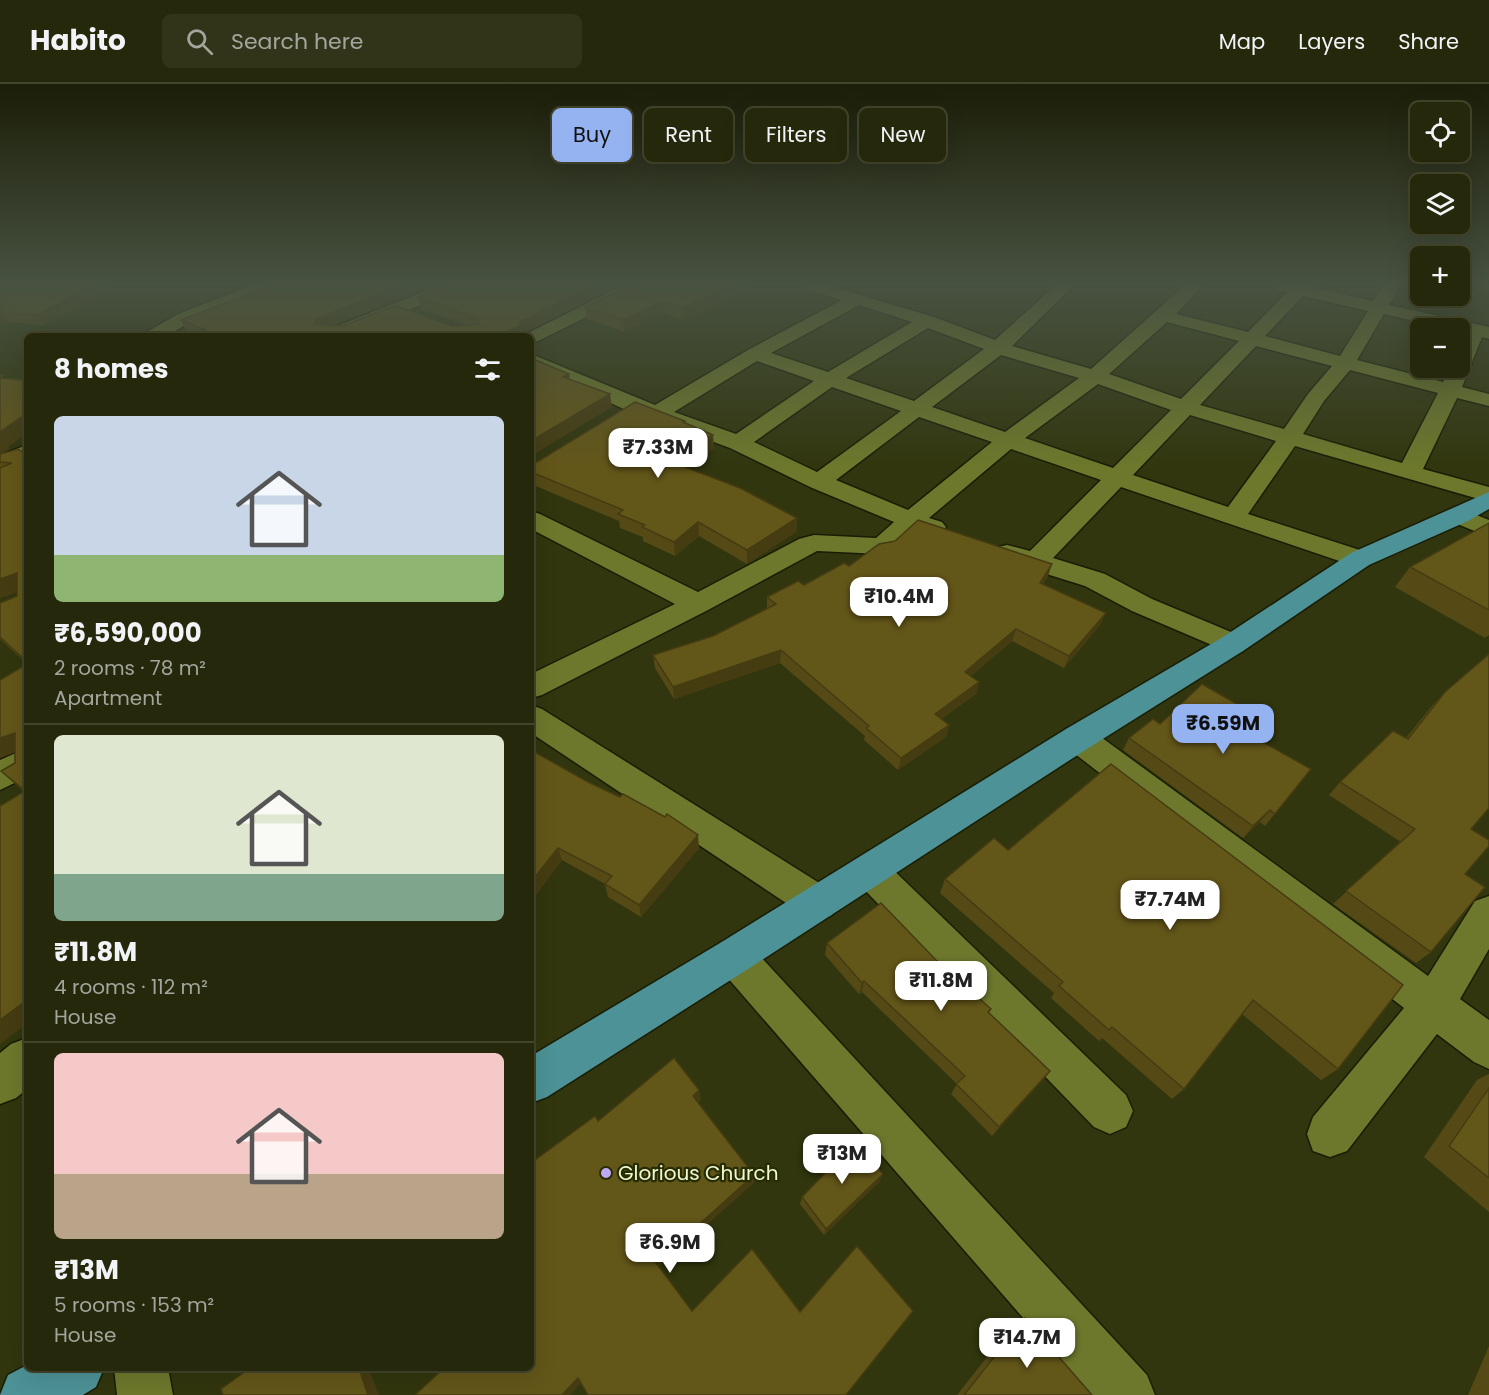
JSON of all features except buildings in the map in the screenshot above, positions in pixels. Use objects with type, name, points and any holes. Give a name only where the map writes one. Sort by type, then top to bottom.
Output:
[{"type":"main road","points":[[534,1079],[734,956],[1078,738],[1233,644],[1360,559],[1474,522],[1489,497]]},
{"type":"main road","points":[[28,1395],[72,1371]]},
{"type":"street","points":[[657,413],[769,346]]},
{"type":"street","points":[[738,443],[830,379],[885,346]]},
{"type":"street","points":[[993,346],[1095,376],[1184,406],[1410,471],[1489,497]]},
{"type":"street","points":[[534,686],[698,604],[808,545],[882,546],[1007,441],[1095,376],[1129,346]]},
{"type":"street","points":[[1035,562],[1184,406],[1246,346]]},
{"type":"street","points":[[1278,346],[1489,400]]},
{"type":"street","points":[[1233,517],[1315,398],[1346,362],[1356,346]]},
{"type":"street","points":[[1410,471],[1475,346]]},
{"type":"street","points":[[819,482],[998,348]]},
{"type":"street","points":[[755,354],[914,410],[1360,559]]},
{"type":"street","points":[[534,362],[625,411],[657,413],[738,443],[819,482],[911,520],[956,535]]},
{"type":"street","points":[[0,463],[24,453]]},
{"type":"street","points":[[534,521],[698,604]]},
{"type":"street","points":[[990,547],[1095,580],[1142,605],[1233,644]]},
{"type":"street","points":[[534,719],[818,903]]},
{"type":"street","points":[[1078,738],[1489,1047]]},
{"type":"street","points":[[0,777],[24,763]]},
{"type":"street","points":[[869,870],[1110,1111]]},
{"type":"street","points":[[1330,1134],[1433,1005],[1489,913]]},
{"type":"street","points":[[734,956],[1127,1395]]},
{"type":"street","points":[[0,1082],[24,1062]]},
{"type":"street","points":[[141,1371],[145,1395]]},
{"type":"place","name":"Glorious Church","points":[[606,1173]]}]
